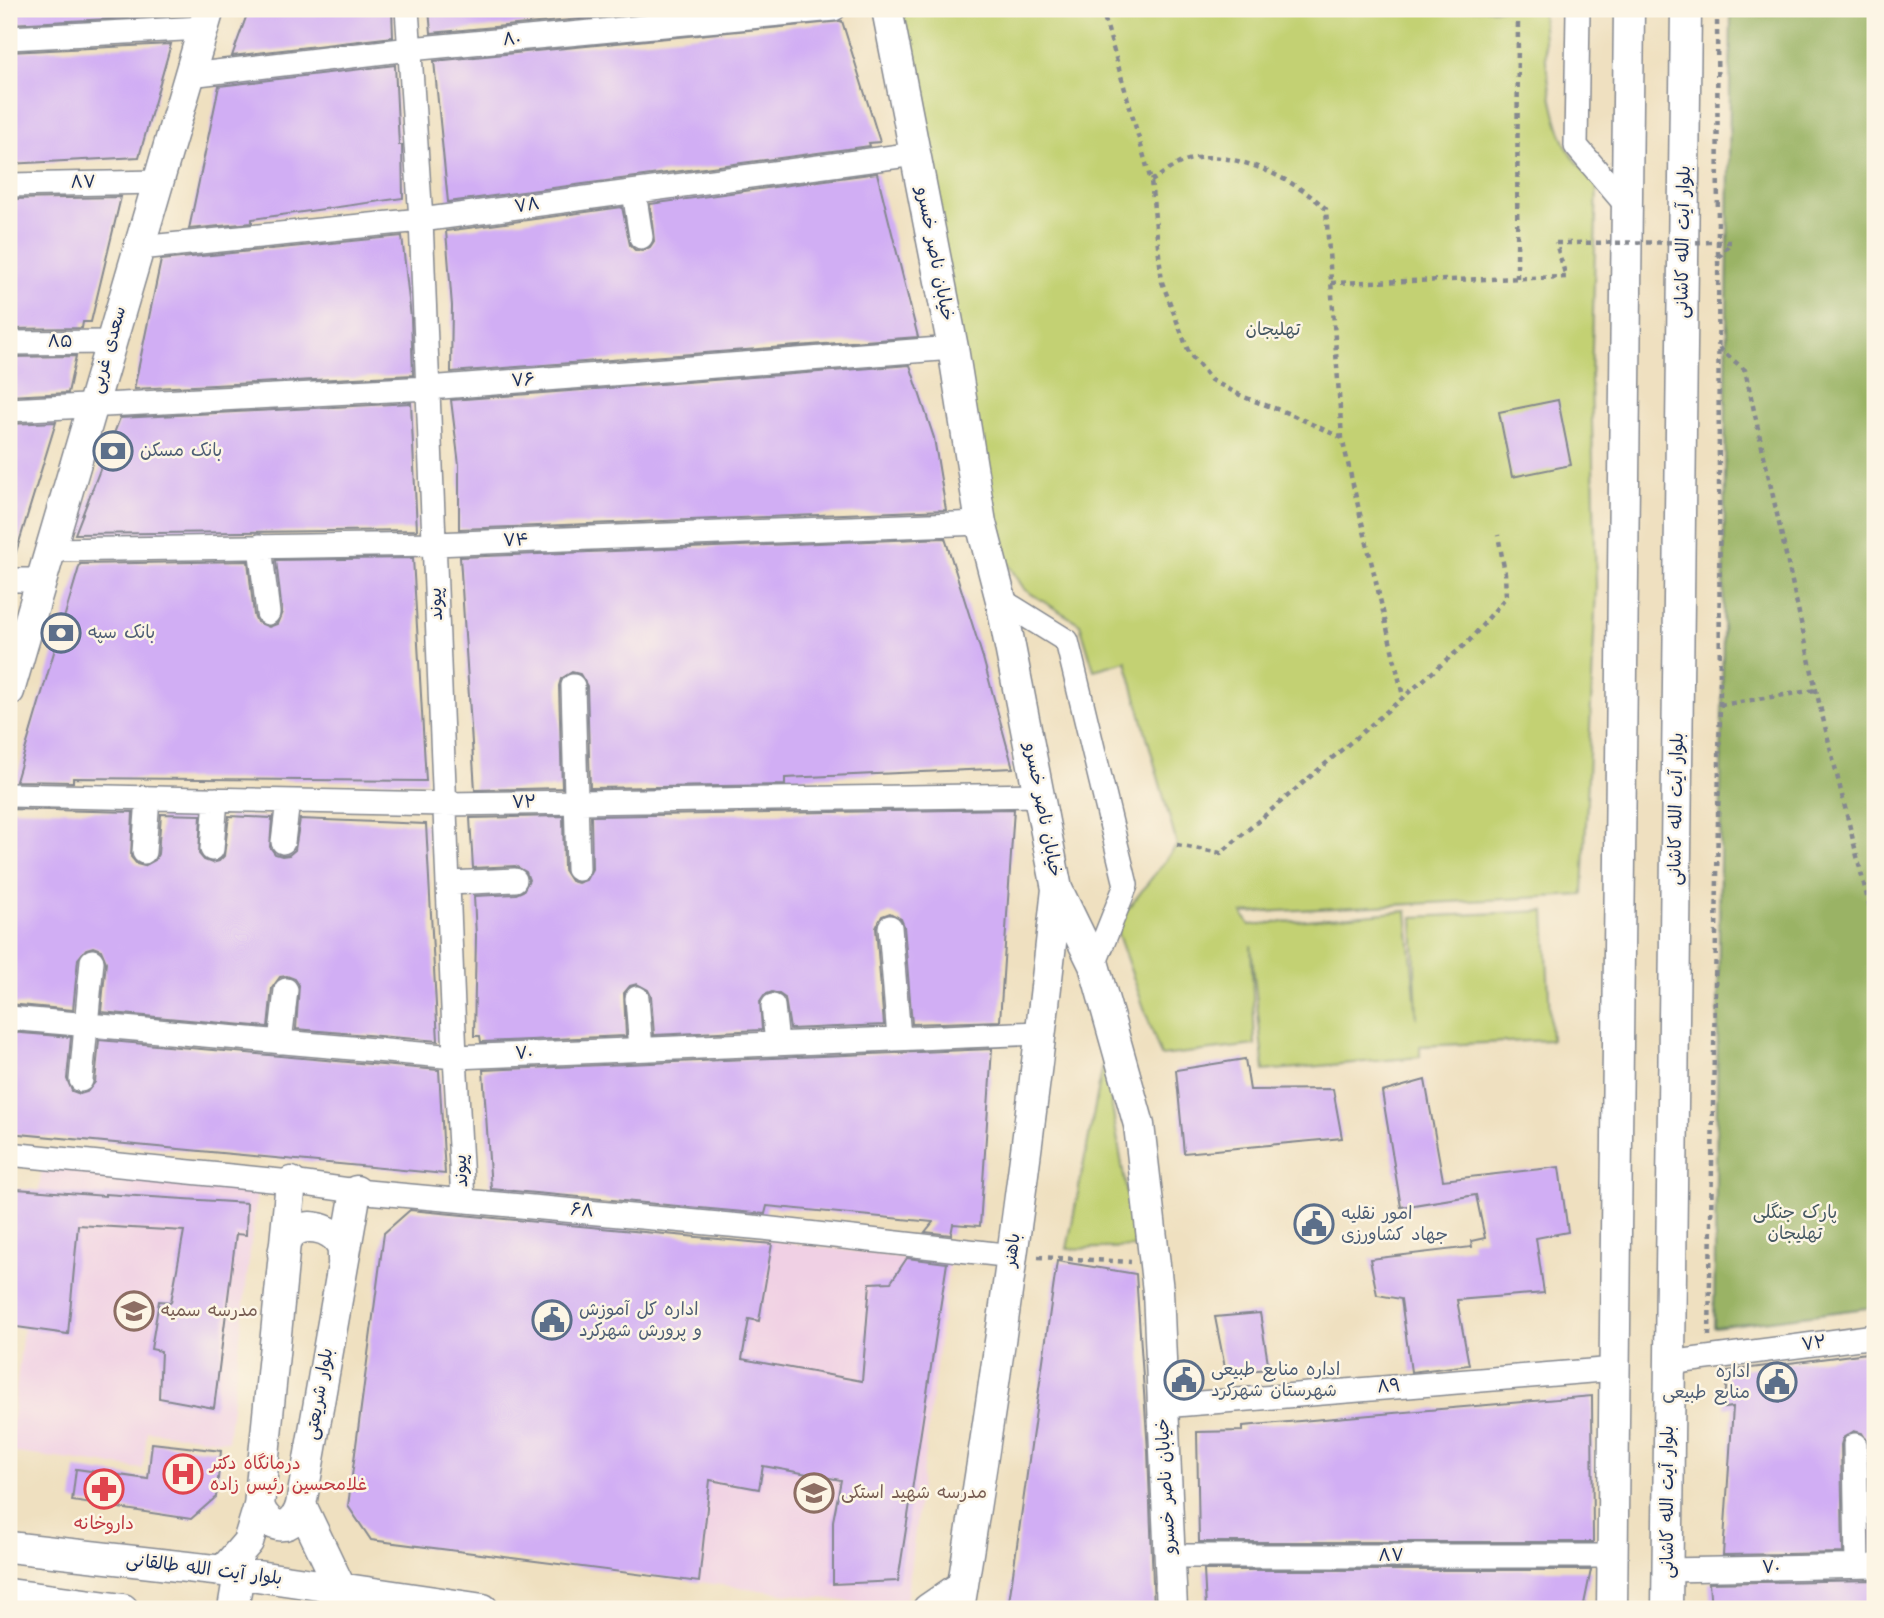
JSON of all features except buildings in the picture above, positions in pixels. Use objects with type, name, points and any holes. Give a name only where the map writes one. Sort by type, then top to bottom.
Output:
[{"type":"main road","name":"خیابان ناصر خسرو","points":[[887,9],[953,348],[981,523],[1001,600],[1057,889],[1094,965],[1139,1125],[1155,1263],[1172,1609]]},
{"type":"main road","points":[[1612,1609],[1629,9]]},
{"type":"main road","name":"بلوار آیت الله کاشانی","points":[[1667,1609],[1686,9]]},
{"type":"main road","name":"سعدی غربی","points":[[9,691],[206,18]]},
{"type":"main road","name":"باهنر","points":[[965,1601],[1013,1256],[1057,889]]},
{"type":"main road","points":[[1651,1609],[1656,1221],[1673,1137]]},
{"type":"main road","points":[[1617,1139],[1633,1221],[1629,1609]]},
{"type":"main road","points":[[233,1609],[231,1572],[247,1542],[259,1506],[291,1182]]},
{"type":"main road","name":"بلوار شریعتی","points":[[301,1505],[356,1191]]},
{"type":"main road","points":[[283,1254],[287,1239],[294,1231],[316,1226],[332,1234],[342,1245],[343,1261]]},
{"type":"main road","points":[[259,1506],[263,1517],[271,1524],[281,1526],[291,1523],[299,1515],[301,1505]]},
{"type":"main road","points":[[301,1505],[341,1589]]},
{"type":"main road","name":"بلوار آیت الله طالقانی","points":[[9,1547],[231,1572],[292,1596],[341,1589],[483,1609]]},
{"type":"main road","points":[[9,1594],[123,1609]]},
{"type":"main road","points":[[928,1609],[965,1601]]},
{"type":"street","name":"پیوند","points":[[407,9],[421,220],[463,1200]]},
{"type":"street","name":"۸۰","points":[[190,75],[410,49],[834,9]]},
{"type":"street","points":[[1578,9],[1576,146],[1627,206]]},
{"type":"street","points":[[9,37],[206,18]]},
{"type":"street","name":"۷۸","points":[[139,248],[421,220],[915,154]]},
{"type":"street","name":"۸۷","points":[[9,185],[158,182]]},
{"type":"street","points":[[634,192],[641,237]]},
{"type":"street","name":"۸۵","points":[[9,343],[111,342]]},
{"type":"street","name":"۷۶","points":[[9,410],[428,388],[953,348]]},
{"type":"street","name":"۷۴","points":[[50,550],[435,544],[981,523]]},
{"type":"street","points":[[260,546],[268,613]]},
{"type":"street","points":[[9,580],[41,580]]},
{"type":"street","points":[[1001,600],[1067,641],[1126,886],[1094,965]]},
{"type":"street","points":[[573,686],[578,869]]},
{"type":"street","name":"۷۲","points":[[9,795],[445,804],[1039,795]]},
{"type":"street","points":[[144,852],[148,797]]},
{"type":"street","points":[[212,849],[216,799]]},
{"type":"street","points":[[283,842],[288,801]]},
{"type":"street","points":[[449,883],[514,880]]},
{"type":"street","points":[[890,927],[899,1038]]},
{"type":"street","points":[[81,1080],[92,961]]},
{"type":"street","points":[[280,1042],[286,990]]},
{"type":"street","points":[[637,998],[641,1049]]},
{"type":"street","points":[[773,1006],[776,1043]]},
{"type":"street","name":"۷۰","points":[[9,1018],[455,1057],[1041,1033]]},
{"type":"street","name":"۶۸","points":[[9,1154],[356,1191],[763,1228],[1013,1256]]},
{"type":"street","name":"۷۲","points":[[1669,1363],[1875,1336]]},
{"type":"street","name":"۸۹","points":[[1163,1406],[1615,1369]]},
{"type":"street","points":[[1855,1446],[1866,1566]]},
{"type":"street","name":"۸۷","points":[[1170,1556],[1613,1556]]},
{"type":"street","name":"۷۰","points":[[1667,1570],[1866,1566]]},
{"type":"path","points":[[1102,9],[1152,181],[1162,282],[1189,353],[1211,380],[1342,439]]},
{"type":"path","points":[[1517,278],[1518,9]]},
{"type":"path","points":[[1709,1358],[1720,705],[1717,9]]},
{"type":"path","points":[[1152,181],[1185,161],[1219,157],[1249,164],[1285,179],[1326,209],[1342,439],[1403,696]]},
{"type":"path","points":[[1331,284],[1566,277],[1556,243],[1731,242],[1718,259]]},
{"type":"path","points":[[1719,348],[1745,370],[1816,690],[1875,929]]},
{"type":"path","points":[[1177,845],[1221,853],[1469,641],[1506,597],[1498,535]]},
{"type":"path","points":[[1720,705],[1816,690]]},
{"type":"path","points":[[1013,1256],[1155,1263]]},
{"type":"shaded area","name":"مدرسه سمیه","points":[[42,1164],[257,1191],[228,1441],[147,1431],[143,1469],[9,1452]]},
{"type":"shaded area","name":"مدرسه شهید استکی","points":[[744,1237],[949,1264],[905,1609],[699,1582],[718,1403]]},
{"type":"green space","name":"تهلیجان","points":[[897,9],[1542,9],[1549,84],[1557,123],[1571,154],[1597,184],[1591,380],[1596,587],[1583,895],[1242,913],[1250,925],[1407,911],[1417,1019],[1413,917],[1545,911],[1551,1040],[1420,1046],[1420,1057],[1264,1071],[1251,945],[1255,1045],[1161,1056],[1115,926],[1177,845],[1126,661],[1094,670],[1080,624],[1025,590],[981,523]]},
{"type":"green space","name":"پارک جنگلی تهلیجان","points":[[1731,9],[1875,9],[1875,1307],[1714,1327]]},
{"type":"green space","points":[[1104,1060],[1136,1247],[1067,1249]]},
{"type":"place","name":"بانک مسکن","points":[[113,451]]},
{"type":"place","name":"بانک سپه","points":[[61,633]]},
{"type":"place","name":"امور نقلیه جهاد کشاورزی","points":[[1314,1224]]},
{"type":"place","name":"مدرسه سمیه","points":[[134,1311]]},
{"type":"place","name":"اداره کل آموزش و پرورش شهرکرد","points":[[552,1320]]},
{"type":"place","name":"اداره منابع طبیعی شهرستان شهرکرد","points":[[1184,1380]]},
{"type":"place","name":"اداره منابع طبیعی","points":[[1777,1382]]},
{"type":"place","name":"درمانگاه دکتر غلامحسین رئیس زاده","points":[[183,1474]]},
{"type":"place","name":"داروخانه","points":[[104,1489]]},
{"type":"place","name":"مدرسه شهید استکی","points":[[814,1493]]}]
